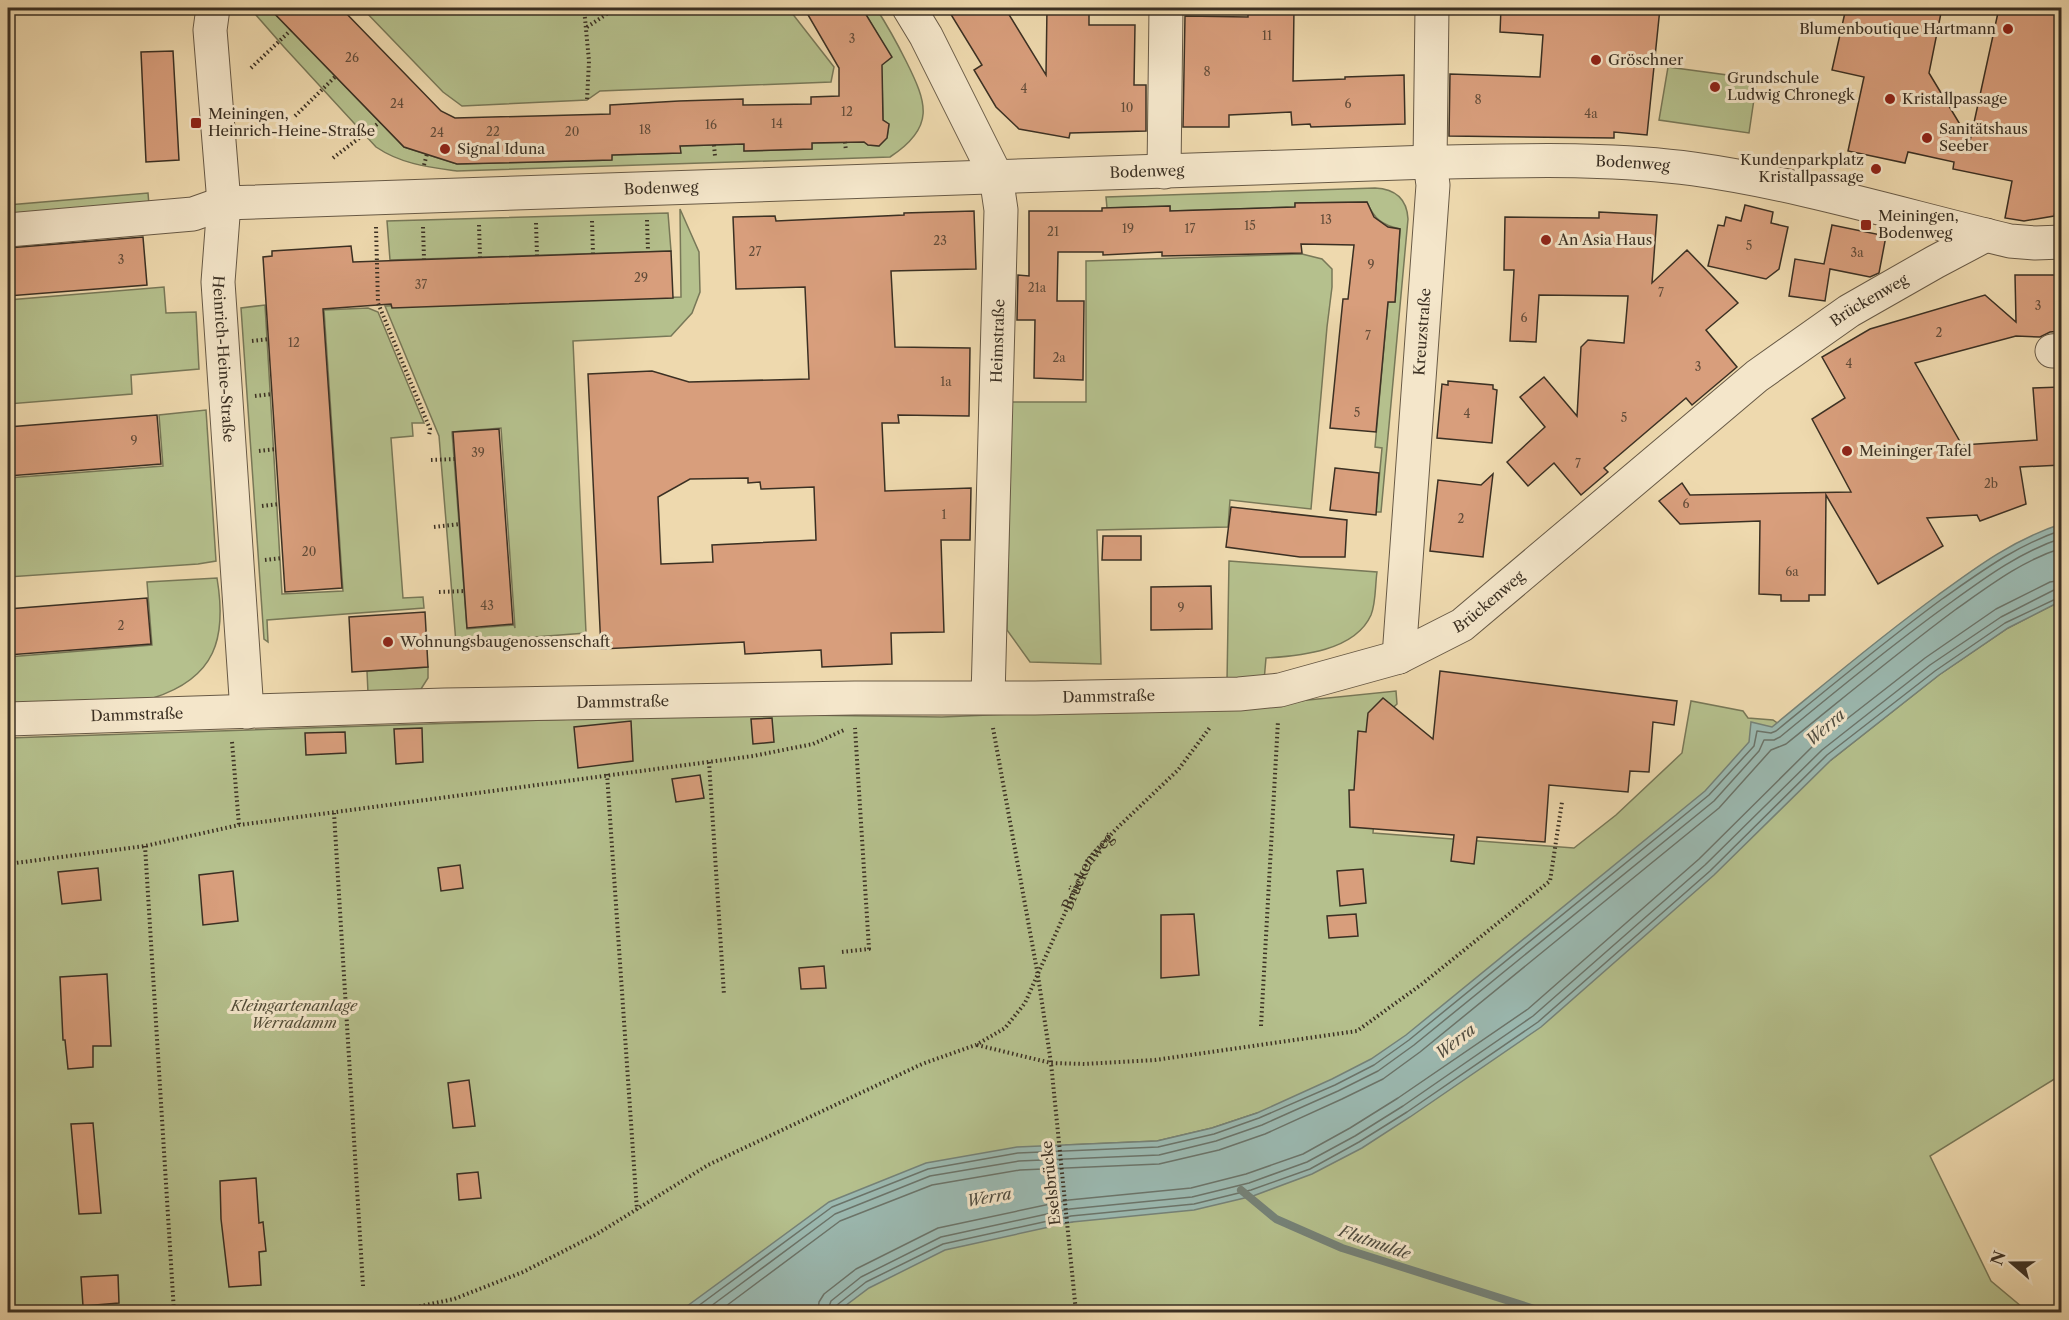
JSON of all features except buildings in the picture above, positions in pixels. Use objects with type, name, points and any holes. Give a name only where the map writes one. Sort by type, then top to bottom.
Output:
[{"type":"street","name":"Heinrich-Heine-Straße","points":[[213,8],[210,30],[224,203],[218,282],[238,712]]},
{"type":"street","name":"Heimstraße","points":[[909,8],[926,36],[996,176],[1001,210],[988,697]]},
{"type":"street","points":[[1164,172],[1166,8]]},
{"type":"street","name":"Kreuzstraße","points":[[1400,657],[1433,185],[1430,162],[1432,8]]},
{"type":"street","name":"Bodenweg","points":[[8,230],[193,214],[224,203],[1430,162],[1577,161],[1694,169],[1797,188],[2010,241],[2061,242]]},
{"type":"street","name":"Brückenweg","points":[[1239,694],[1280,690],[1400,657],[1462,625],[1756,376],[1850,311],[1986,235]]},
{"type":"street","name":"Dammstraße","points":[[8,719],[445,705],[1239,694]]},
{"type":"path","points":[[584,8],[589,61],[587,100]]},
{"type":"path","points":[[586,28],[616,8]]},
{"type":"path","points":[[251,68],[291,30]]},
{"type":"path","points":[[295,116],[336,76]]},
{"type":"path","points":[[333,158],[380,122]]},
{"type":"path","points":[[375,197],[378,303],[430,429],[429,436]]},
{"type":"path","points":[[431,460],[455,459]]},
{"type":"path","points":[[434,526],[460,524]]},
{"type":"path","points":[[439,592],[465,591]]},
{"type":"path","points":[[1262,1026],[1280,690]]},
{"type":"path","name":"Brückenweg","points":[[393,1312],[454,1299],[523,1272],[597,1234],[708,1165],[922,1064],[976,1045],[1005,1028],[1024,1004],[1038,976],[1088,861],[1115,830],[1178,770],[1205,733],[1239,694]]},
{"type":"path","name":"Eselsbrücke","points":[[988,697],[1038,976],[1051,1063],[1076,1312]]},
{"type":"path","points":[[238,712],[239,825]]},
{"type":"path","points":[[8,864],[145,846],[239,825],[709,762],[813,744],[855,725],[869,949],[842,952]]},
{"type":"path","points":[[709,762],[724,995]]},
{"type":"path","points":[[607,774],[637,1210]]},
{"type":"path","points":[[976,1045],[1051,1063],[1085,1064],[1155,1060],[1357,1031],[1422,984],[1550,881],[1562,802]]},
{"type":"path","points":[[334,813],[363,1287]]},
{"type":"path","points":[[145,846],[174,1312]]},
{"type":"green space","points":[[253,8],[269,8],[404,147],[457,164],[611,160],[612,155],[680,153],[680,146],[744,144],[744,151],[812,149],[812,143],[864,142],[868,145],[879,146],[887,138],[889,124],[883,120],[882,77],[879,67],[891,57],[862,8],[876,8],[888,27],[919,90],[923,113],[921,125],[915,135],[890,157],[457,171],[436,168],[405,161],[376,147],[284,47],[256,15]]},
{"type":"green space","points":[[362,8],[788,8],[834,67],[831,82],[600,91],[587,100],[462,106],[443,92]]},
{"type":"green space","points":[[1668,67],[1757,79],[1749,133],[1659,120]]},
{"type":"green space","points":[[1375,188],[1388,190],[1399,196],[1405,206],[1408,219],[1381,512],[1376,512],[1382,448],[1375,447],[1388,302],[1395,302],[1400,229],[1379,220],[1367,202],[1295,203],[1295,207],[1170,211],[1170,206],[1107,208],[1106,197]]},
{"type":"green space","points":[[148,193],[149,205],[8,220],[8,205]]},
{"type":"green space","points":[[680,209],[699,252],[700,292],[692,313],[671,336],[573,341],[586,633],[456,643],[439,436],[385,306],[681,297]],"holes":[[[501,428],[515,628],[514,625],[467,629],[452,432]]]},
{"type":"green space","points":[[668,213],[671,251],[390,260],[387,221]]},
{"type":"green space","points":[[1302,254],[1322,259],[1332,269],[1311,509],[1230,500],[1228,527],[1097,530],[1101,664],[1030,662],[1007,630],[1011,402],[1086,402],[1086,261]]},
{"type":"green space","points":[[164,287],[166,313],[196,312],[199,369],[131,375],[132,394],[8,404],[8,300]]},
{"type":"green space","points":[[265,305],[282,594],[343,591],[324,310],[368,308],[378,312],[424,423],[412,423],[413,436],[391,438],[403,598],[423,597],[424,608],[267,620],[268,642],[264,639],[241,308]]},
{"type":"green space","points":[[206,410],[216,561],[8,577],[8,478],[163,466],[159,415]]},
{"type":"green space","points":[[1229,561],[1377,572],[1373,610],[1363,627],[1353,637],[1340,644],[1310,653],[1266,658],[1264,681],[1227,682]]},
{"type":"green space","points":[[217,578],[220,619],[218,637],[212,653],[204,667],[174,690],[153,698],[8,703],[8,657],[152,645],[147,582]]},
{"type":"green space","name":"Kleingartenanlage Werradamm","points":[[2061,601],[2061,1075],[1930,1156],[1991,1281],[2028,1312],[8,1312],[8,738],[724,714],[942,717],[1279,703],[1396,691],[1397,704],[1381,719],[1373,833],[1574,848],[1616,815],[1682,753],[1691,701],[1743,711],[1748,718],[1773,720],[1831,760],[1939,675],[2008,628]],"holes":[[[1257,1113],[1072,1222],[1066,1145],[1157,1141],[1212,1128]]]},
{"type":"green space","points":[[428,667],[428,678],[421,689],[368,693],[367,671]]},
{"type":"water","name":"Werra","points":[[2061,524],[2061,601],[2008,628],[1939,675],[1831,760],[1714,875],[1541,1027],[1362,1148],[1312,1174],[1253,1196],[1194,1210],[1072,1222],[945,1250],[869,1288],[837,1312],[679,1312],[829,1202],[926,1163],[1017,1147],[1157,1141],[1212,1128],[1257,1113],[1371,1059],[1406,1035],[1705,791],[1749,742],[1751,722],[1772,727],[1875,643],[1968,574],[1997,554]]},
{"type":"waterway","name":"Flutmulde","points":[[1241,1190],[1276,1219],[1342,1248],[1544,1312]]},
{"type":"place","name":"Blumenboutique Hartmann","points":[[2008,29]]},
{"type":"place","name":"Gröschner","points":[[1596,60]]},
{"type":"place","name":"Grundschule Ludwig Chronegk","points":[[1715,87]]},
{"type":"place","name":"Kristallpassage","points":[[1890,99]]},
{"type":"place","name":"Meiningen, Heinrich-Heine-Straße","points":[[196,123]]},
{"type":"place","name":"Sanitätshaus Seeber","points":[[1927,138]]},
{"type":"place","name":"Signal Iduna","points":[[445,149]]},
{"type":"place","name":"Kundenparkplatz Kristallpassage","points":[[1876,169]]},
{"type":"place","name":"Meiningen, Bodenweg","points":[[1866,225]]},
{"type":"place","name":"An Asia Haus","points":[[1546,240]]},
{"type":"place","name":"Meininger Tafel","points":[[1847,451]]},
{"type":"place","name":"Wohnungsbaugenossenschaft","points":[[388,642]]}]
